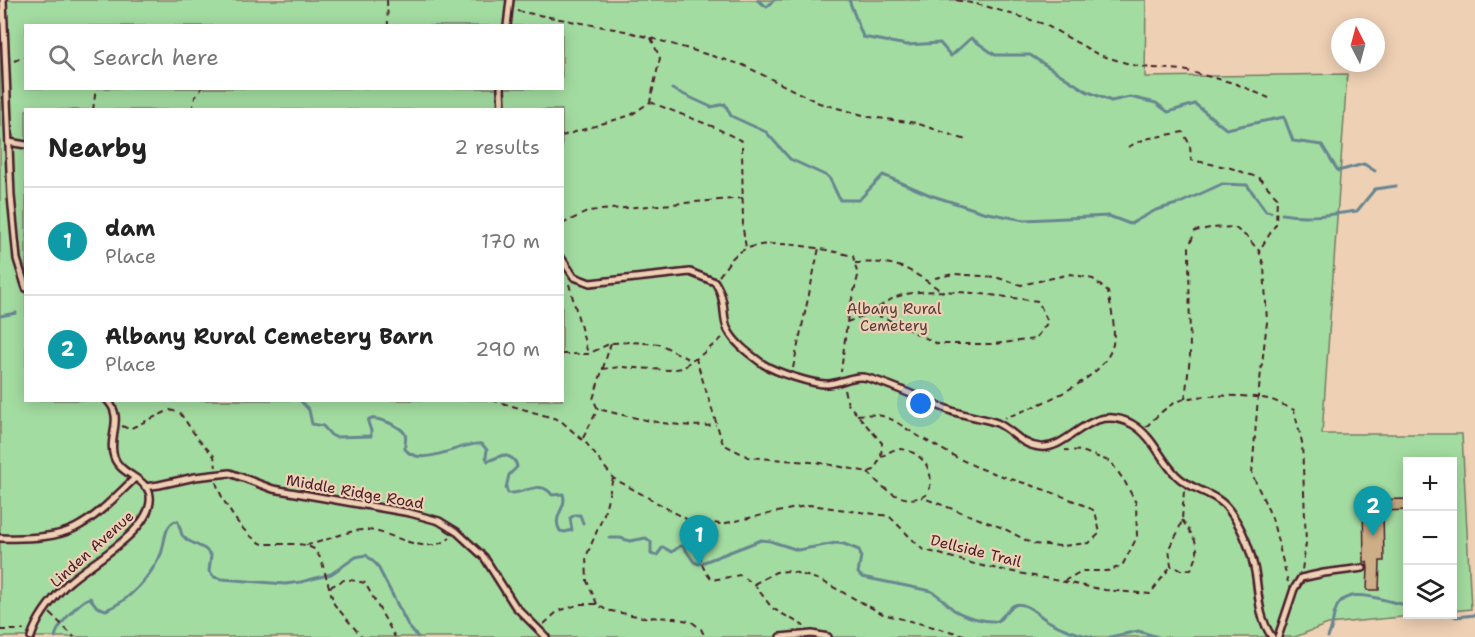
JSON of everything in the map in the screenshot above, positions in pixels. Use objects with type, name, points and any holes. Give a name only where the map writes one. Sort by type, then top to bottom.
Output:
[{"type":"lane","points":[[3,0],[3,64],[11,196],[17,259],[24,282]]},
{"type":"lane","points":[[507,24],[510,0]]},
{"type":"lane","points":[[501,90],[502,108]]},
{"type":"lane","points":[[9,142],[24,145]]},
{"type":"lane","points":[[564,263],[574,277],[590,283],[690,272],[715,282],[722,298],[727,329],[739,345],[766,366],[792,376],[827,384],[861,376],[892,385],[951,411],[995,423],[1018,440],[1041,447],[1052,446],[1084,425],[1105,419],[1121,420],[1142,431],[1171,470],[1185,482],[1221,501],[1239,526],[1251,557],[1264,625],[1272,637]]},
{"type":"lane","points":[[108,402],[115,411],[113,456],[121,468],[145,487]]},
{"type":"lane","name":"Middle Ridge Road","points":[[145,487],[230,473],[273,489],[439,521],[457,532],[484,557],[515,606],[546,637]]},
{"type":"lane","name":"Linden Avenue","points":[[0,538],[51,536],[80,527],[103,510],[135,478]]},
{"type":"lane","name":"Linden Avenue","points":[[31,637],[46,610],[69,583],[128,537],[139,525],[150,504],[150,494],[145,487]]},
{"type":"lane","points":[[1278,637],[1301,578],[1363,568]]},
{"type":"lane","points":[[780,637],[812,634],[828,637]]},
{"type":"path","points":[[387,0],[388,24]]},
{"type":"path","points":[[956,0],[985,6],[1044,24],[1099,55],[1140,67],[1183,70],[1234,83],[1269,98]]},
{"type":"path","points":[[509,9],[651,38],[743,65],[819,103],[870,117],[916,123],[966,140]]},
{"type":"path","points":[[564,135],[631,115],[650,102],[660,58],[651,38]]},
{"type":"path","points":[[3,64],[24,57]]},
{"type":"path","points":[[93,108],[96,90]]},
{"type":"path","points":[[192,108],[195,97],[200,90]]},
{"type":"path","points":[[650,102],[714,127],[742,141],[746,249]]},
{"type":"path","points":[[1128,147],[1145,139],[1183,132],[1190,145],[1191,160],[1231,168],[1259,178],[1277,197],[1276,224],[1258,251]]},
{"type":"path","points":[[564,223],[589,211],[743,198]]},
{"type":"path","points":[[1185,399],[1190,357],[1189,247],[1195,231],[1234,227],[1248,237],[1258,251],[1264,266],[1267,322],[1252,474],[1272,518],[1292,597]]},
{"type":"path","points":[[715,282],[736,254],[755,244],[819,248],[853,256],[858,276],[847,322],[841,381],[848,404],[882,443],[882,457]]},
{"type":"path","points":[[792,376],[819,248]]},
{"type":"path","points":[[855,263],[882,261],[907,268],[943,292]]},
{"type":"path","points":[[935,278],[954,274],[984,276],[1021,285],[1071,274],[1093,279],[1108,292],[1113,344],[1104,363],[1084,380],[1049,400],[995,423]]},
{"type":"path","points":[[569,284],[588,354]]},
{"type":"path","points":[[847,322],[870,313],[895,297],[943,292],[1038,301],[1048,322],[1035,339],[994,344],[938,344],[870,313]]},
{"type":"path","points":[[602,369],[621,367],[668,370],[684,368],[729,332]]},
{"type":"path","points":[[564,354],[588,354],[611,343],[630,342],[660,344],[688,359],[694,359]]},
{"type":"path","points":[[611,343],[593,399],[598,409],[655,421],[700,427],[716,425]]},
{"type":"path","points":[[694,359],[723,444],[748,457],[821,463],[868,472],[874,470],[882,457],[899,449],[920,458],[931,473],[932,481],[930,489],[921,497],[912,499],[896,496],[885,490],[868,472]]},
{"type":"path","points":[[1142,431],[1164,410],[1185,399],[1218,396],[1258,397],[1274,400],[1294,410],[1302,442],[1306,543],[1301,578]]},
{"type":"path","name":"Dellside Trail","points":[[499,402],[560,420],[582,440],[613,478],[688,520],[722,524],[810,505],[888,516],[922,549],[978,565],[1105,590],[1150,594],[1171,566]]},
{"type":"path","points":[[582,440],[598,409]]},
{"type":"path","points":[[116,424],[129,429],[170,410],[180,413],[198,439],[214,456],[215,474],[224,500],[251,537],[263,544],[306,545],[319,543],[345,533],[364,530],[388,534],[414,544],[432,546],[442,543],[457,532]]},
{"type":"path","points":[[857,415],[888,416],[918,436],[979,468],[1076,501],[1095,511],[1100,533],[1089,543],[1062,546],[1033,544],[1003,528],[921,497]]},
{"type":"path","points":[[1052,446],[1056,450],[1082,451],[1111,462],[1136,503],[1137,537],[1122,566],[1107,571],[1082,571],[1064,581]]},
{"type":"path","points":[[613,478],[604,514],[586,557],[587,581],[597,604],[606,610],[615,612],[692,622],[701,629],[705,637]]},
{"type":"path","points":[[1182,519],[1197,542],[1197,559],[1191,568],[1181,570],[1171,566],[1169,548],[1182,519],[1185,482]]},
{"type":"path","points":[[705,523],[699,556],[702,570],[712,580],[740,575],[754,584],[772,608],[806,627]]},
{"type":"path","points":[[306,545],[318,553],[337,609],[362,637]]},
{"type":"path","points":[[754,584],[776,572],[790,571],[820,580],[883,614],[972,637]]},
{"type":"path","points":[[329,588],[346,579],[365,583],[395,637]]},
{"type":"path","points":[[537,630],[558,611],[581,604],[597,604]]},
{"type":"path","points":[[58,619],[74,637]]},
{"type":"path","points":[[0,630],[33,630]]},
{"type":"green space","name":"Albany Rural Cemetery","points":[[0,0],[1146,0],[1145,77],[1347,74],[1322,434],[1462,434],[1471,609],[1457,611],[1457,457],[1403,457],[1403,617],[1328,624],[1295,637],[0,637]]},
{"type":"building","points":[[1403,499],[1403,510],[1383,511],[1384,561],[1380,561],[1379,590],[1367,590],[1368,568],[1367,562],[1364,562],[1363,500]]},
{"type":"waterway","points":[[757,0],[767,7],[774,0]]},
{"type":"waterway","points":[[849,0],[863,37],[907,45],[940,43],[951,56],[971,38],[995,55],[1030,55],[1086,91],[1111,101],[1130,97],[1156,103],[1168,112],[1195,104],[1226,129],[1284,117],[1293,141],[1322,145],[1338,171],[1364,164],[1375,171]]},
{"type":"waterway","points":[[672,89],[711,107],[725,104],[731,116],[766,132],[790,159],[829,177],[840,200],[859,200],[883,175],[930,195],[983,212],[1024,220],[1109,216],[1130,224],[1156,210],[1180,203],[1222,184],[1247,185],[1266,211],[1271,212]]},
{"type":"waterway","points":[[1282,214],[1310,216],[1357,211],[1375,189],[1396,186]]},
{"type":"waterway","points":[[0,316],[16,313]]},
{"type":"waterway","points":[[302,402],[309,410],[312,424],[323,426],[335,437],[371,436],[369,419],[389,423],[403,431],[406,436],[405,449],[412,455],[431,456],[464,446],[482,444],[487,450],[488,461],[503,455],[514,460],[517,467],[509,475],[506,488],[508,493],[537,487],[548,490],[552,495],[563,494],[563,504],[557,521],[560,531],[572,530],[570,518],[575,515],[580,515],[583,523]]},
{"type":"waterway","points":[[55,637],[64,620],[86,600],[90,598],[97,607],[106,610],[131,594],[156,563],[161,554],[167,531],[171,523],[175,521],[178,522],[182,535],[187,540],[205,549],[211,555],[209,571],[214,577],[222,579],[285,584],[301,582],[331,574],[356,557],[366,555],[377,565],[409,627],[418,637]]},
{"type":"waterway","points":[[609,538],[630,541],[646,538],[651,542],[651,554],[654,555],[657,555],[663,547],[672,552],[683,546],[694,562],[699,564],[761,540],[798,550],[836,543],[844,544],[859,550],[861,556],[858,573],[862,577],[931,591],[954,610],[981,620],[998,621],[1013,606],[1024,605],[1058,626],[1092,637]]},
{"type":"waterway","points":[[1328,637],[1336,609],[1341,601],[1349,597],[1369,596],[1403,604]]},
{"type":"waterway","points":[[1457,617],[1475,615]]},
{"type":"waterway","points":[[1110,637],[1138,631],[1158,637]]},
{"type":"place","name":"Albany Rural Cemetery Barn","points":[[1373,536]]},
{"type":"place","name":"dam","points":[[699,565]]}]
